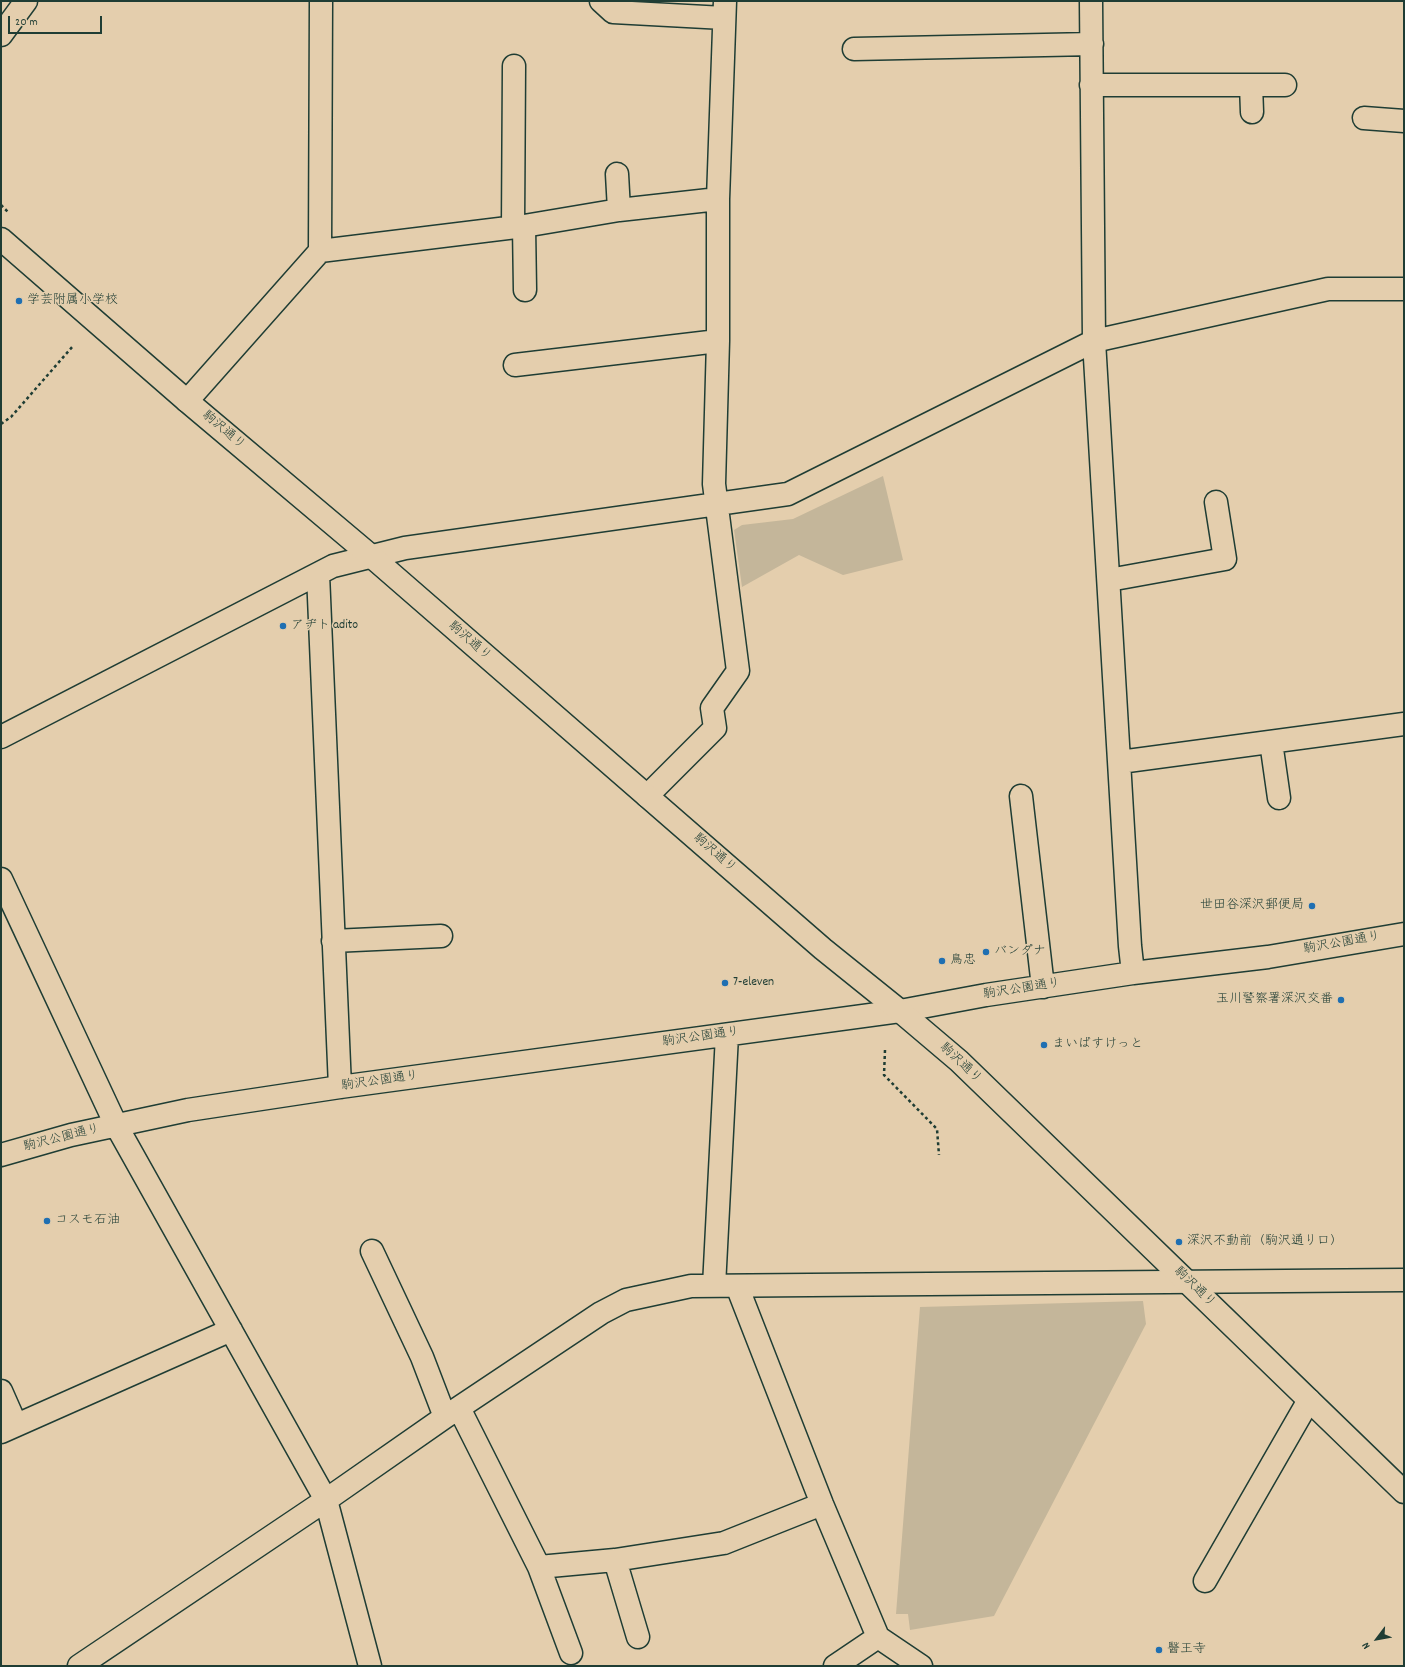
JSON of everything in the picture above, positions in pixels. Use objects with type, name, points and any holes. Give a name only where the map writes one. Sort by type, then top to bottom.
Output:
[{"type":"street","points":[[1,35],[26,1]]},
{"type":"street","points":[[188,401],[320,251],[321,1]]},
{"type":"street","points":[[601,1],[613,12],[724,9],[718,199],[718,341],[714,484],[738,672],[712,708],[715,728],[647,796]]},
{"type":"street","points":[[1091,1],[1094,341],[1130,946],[1133,973]]},
{"type":"street","points":[[854,49],[1092,44]]},
{"type":"street","points":[[514,66],[518,227],[525,290]]},
{"type":"street","points":[[1091,85],[1285,85]]},
{"type":"street","points":[[1251,85],[1252,112]]},
{"type":"street","points":[[1364,118],[1404,121]]},
{"type":"street","points":[[617,174],[619,210]]},
{"type":"street","points":[[320,251],[518,227],[619,210],[718,199]]},
{"type":"street","name":"駒沢通り","points":[[1,239],[188,401],[371,556],[823,949],[900,1011],[959,1062],[1404,1492]]},
{"type":"street","points":[[1,737],[333,566],[405,548],[788,494],[1094,341],[1328,289],[1404,289]]},
{"type":"street","points":[[515,365],[718,341]]},
{"type":"street","points":[[1109,580],[1225,559],[1216,502]]},
{"type":"street","points":[[318,574],[340,1087]]},
{"type":"street","points":[[1120,762],[1404,724]]},
{"type":"street","points":[[1271,742],[1279,798]]},
{"type":"street","points":[[1021,796],[1043,987]]},
{"type":"street","points":[[1,879],[116,1125],[326,1500],[370,1666]]},
{"type":"street","name":"駒沢公園通り","points":[[1,1155],[71,1135],[188,1110],[340,1087],[900,1011],[986,995],[1133,973],[1268,957],[1404,934]]},
{"type":"street","points":[[333,941],[442,936]]},
{"type":"street","points":[[714,1286],[726,1035]]},
{"type":"street","points":[[372,1251],[422,1357],[539,1567],[571,1654]]},
{"type":"street","points":[[79,1666],[326,1500],[452,1412],[601,1313],[626,1300],[691,1286],[1404,1280]]},
{"type":"street","points":[[737,1286],[822,1504],[878,1637],[921,1666]]},
{"type":"street","points":[[1,1391],[8,1429],[232,1330]]},
{"type":"street","points":[[1205,1581],[1309,1400]]},
{"type":"street","points":[[539,1567],[615,1560],[724,1544],[822,1504]]},
{"type":"street","points":[[615,1560],[638,1637]]},
{"type":"street","points":[[835,1666],[878,1637]]},
{"type":"path","points":[[1,424],[11,417],[73,346]]},
{"type":"path","points":[[885,1050],[884,1075],[937,1129],[938,1155]]},
{"type":"shaded area","points":[[883,476],[903,560],[843,575],[799,555],[742,587],[734,530],[742,525],[793,519]]},
{"type":"shaded area","points":[[1143,1301],[1146,1324],[994,1616],[910,1630],[908,1614],[896,1614],[920,1307]]},
{"type":"place","name":"学芸附属小学校","points":[[19,301]]},
{"type":"place","name":"アヂト adito","points":[[283,626]]},
{"type":"place","name":"世田谷深沢郵便局","points":[[1312,906]]},
{"type":"place","name":"バンダナ","points":[[986,952]]},
{"type":"place","name":"鳥忠","points":[[942,961]]},
{"type":"place","name":"7-eleven","points":[[725,983]]},
{"type":"place","name":"玉川警察署深沢交番","points":[[1341,1000]]},
{"type":"place","name":"まいばすけっと","points":[[1044,1045]]},
{"type":"place","name":"コスモ石油","points":[[47,1221]]},
{"type":"place","name":"深沢不動前（駒沢通り口）","points":[[1179,1242]]},
{"type":"place","name":"醫王寺","points":[[1159,1650]]}]
